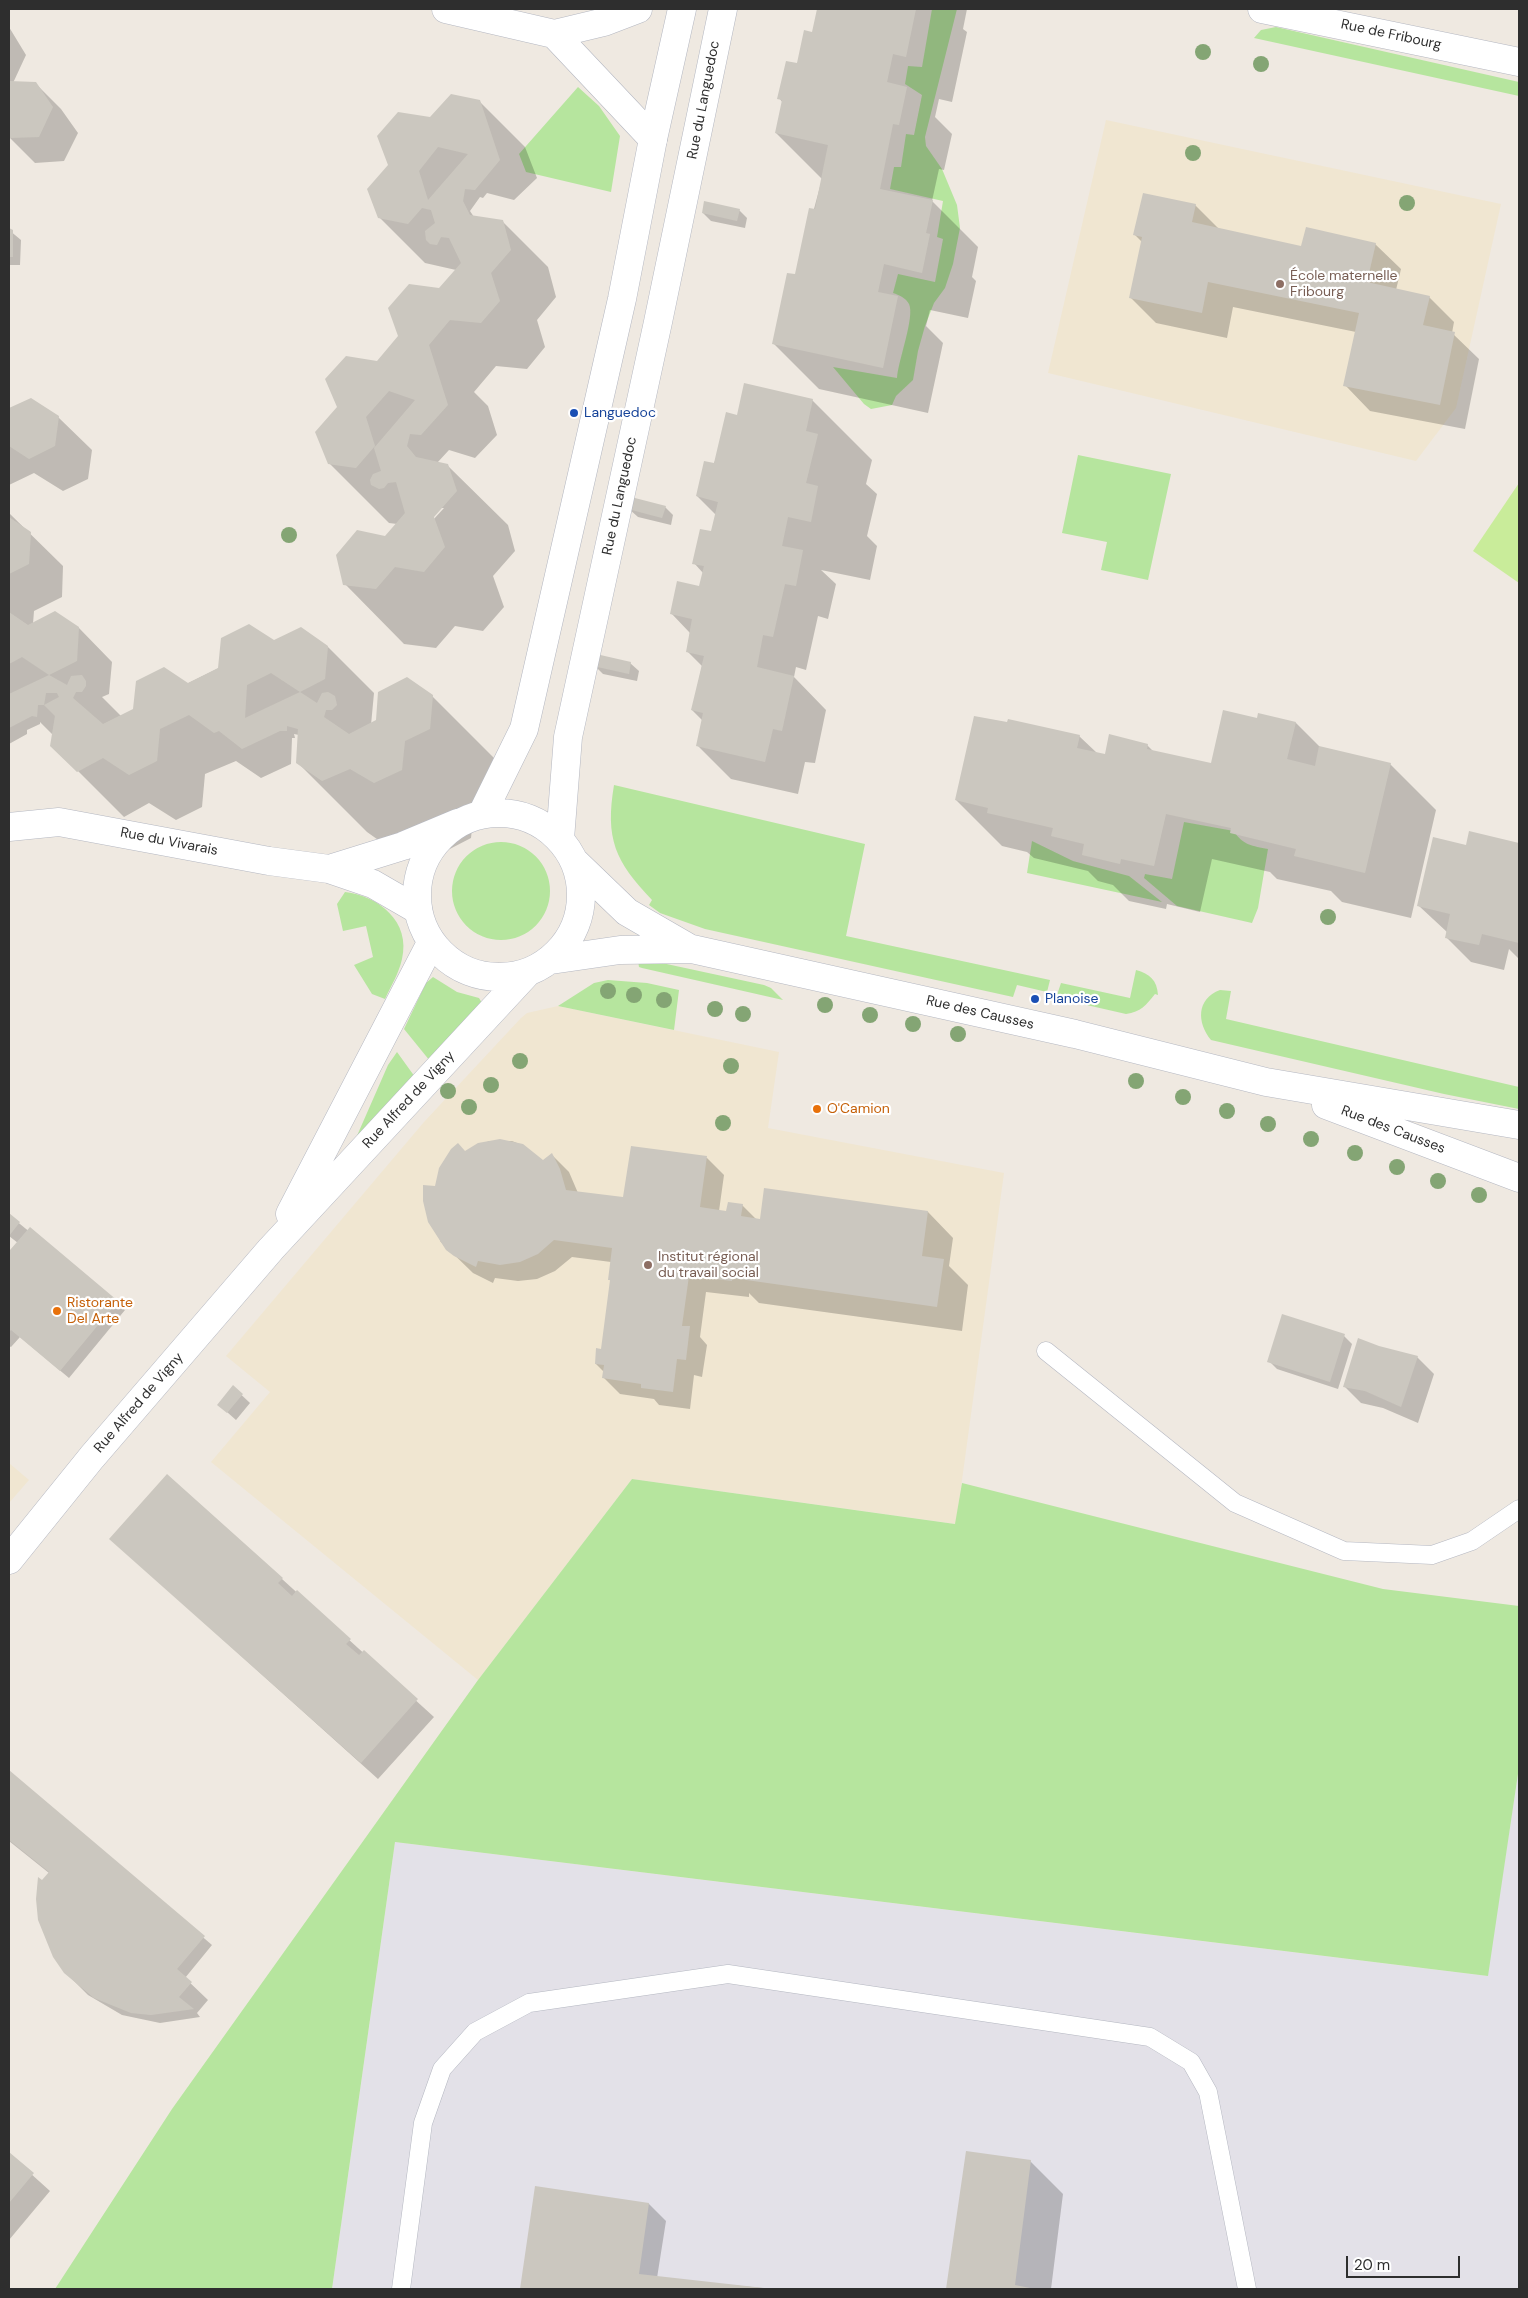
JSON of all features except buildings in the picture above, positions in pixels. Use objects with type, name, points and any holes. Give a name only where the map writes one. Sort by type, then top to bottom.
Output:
[{"type":"street","points":[[446,9],[554,34],[604,22],[638,9]]},
{"type":"street","points":[[470,819],[524,729],[622,299],[652,139],[682,9]]},
{"type":"street","name":"Rue du Languedoc","points":[[567,850],[568,738],[723,9]]},
{"type":"street","name":"Rue de Fribourg","points":[[1262,9],[1519,62]]},
{"type":"street","points":[[554,34],[652,139]]},
{"type":"street","points":[[510,814],[537,822],[567,850],[581,887],[580,914],[569,939],[551,960],[527,973],[500,978],[474,974],[450,962],[431,942],[422,926],[418,910],[417,883],[424,860],[439,839],[470,819],[510,814]]},
{"type":"street","name":"Rue du Vivarais","points":[[329,869],[404,846],[470,819]]},
{"type":"street","name":"Rue du Vivarais","points":[[9,827],[59,822],[269,861],[329,869],[373,884],[418,910]]},
{"type":"street","name":"Rue des Causses","points":[[567,850],[627,912],[692,950]]},
{"type":"street","name":"Rue Alfred de Vigny","points":[[271,1249],[326,1149],[431,942]]},
{"type":"street","name":"Rue des Causses","points":[[551,960],[620,950],[692,950],[1075,1034],[1266,1082],[1519,1125]]},
{"type":"street","name":"Rue Alfred de Vigny","points":[[9,1560],[92,1457],[271,1249],[527,973]]},
{"type":"street","name":"Rue des Causses","points":[[1266,1082],[1519,1178]]},
{"type":"lane","points":[[1046,1351],[1235,1503],[1344,1551],[1432,1555],[1472,1542],[1519,1509]]},
{"type":"lane","points":[[401,2289],[423,2123],[442,2069],[475,2032],[529,2003],[728,1974],[1150,2037],[1191,2062],[1208,2092],[1246,2289]]},
{"type":"shaded area","points":[[1106,120],[1501,204],[1456,408],[1416,461],[1048,373]]},
{"type":"shaded area","name":"Institut régional du travail social","points":[[558,1006],[779,1052],[768,1128],[1004,1173],[956,1524],[632,1479],[478,1680],[211,1462],[270,1392],[226,1356],[424,1122],[521,1018],[527,1013]]},
{"type":"shaded area","points":[[9,1463],[29,1480],[9,1503]]},
{"type":"shaded area","points":[[1519,1767],[1519,2289],[332,2289],[395,1842],[1487,1976]]},
{"type":"green space","points":[[932,9],[957,9],[925,137],[926,146],[942,169],[957,205],[960,228],[953,264],[945,288],[934,303],[925,326],[913,380],[896,396],[892,405],[871,409],[864,404],[833,367],[897,378],[910,319],[909,304],[906,300],[893,293],[898,274],[935,282],[943,239],[937,237],[943,201],[890,189],[894,167],[901,167],[906,134],[914,135],[922,95],[905,84],[908,66],[922,67]]},
{"type":"green space","points":[[1276,27],[1519,82],[1519,96],[1254,38],[1261,30]]},
{"type":"green space","points":[[578,87],[599,106],[620,136],[611,192],[526,172],[519,154]]},
{"type":"green space","points":[[1078,455],[1171,474],[1148,580],[1101,570],[1107,542],[1062,533]]},
{"type":"green space","points":[[1519,483],[1519,583],[1473,551]]},
{"type":"green space","points":[[614,785],[865,844],[846,936],[1050,980],[1047,992],[1017,985],[1013,997],[705,929],[660,913],[649,905],[652,900],[629,873],[621,861],[616,848],[612,835],[611,820]]},
{"type":"green space","points":[[1184,822],[1234,831],[1244,842],[1268,849],[1258,908],[1252,923],[1177,906],[1144,878],[1145,874],[1172,879]]},
{"type":"green space","points":[[1032,841],[1073,861],[1129,876],[1162,902],[1027,873]]},
{"type":"green space","points":[[501,842],[520,846],[536,856],[546,872],[550,891],[546,910],[536,926],[520,936],[501,940],[482,936],[466,926],[456,910],[452,891],[456,872],[466,856],[482,846]]},
{"type":"green space","points":[[345,892],[370,899],[380,905],[390,913],[402,933],[404,946],[402,959],[385,999],[372,994],[354,965],[373,957],[366,926],[343,931],[337,904]]},
{"type":"green space","points":[[638,961],[662,963],[764,985],[771,988],[783,1000],[642,968],[639,967]]},
{"type":"green space","points":[[1136,970],[1152,978],[1158,995],[1155,994],[1146,1005],[1136,1012],[1126,1014],[1056,998],[1061,983],[1130,998]]},
{"type":"green space","points":[[433,977],[457,992],[479,998],[482,1003],[430,1061],[404,1029],[426,983]]},
{"type":"green space","points":[[608,980],[647,983],[679,990],[674,1030],[558,1006],[594,983]]},
{"type":"green space","points":[[1220,990],[1231,991],[1226,1019],[1519,1087],[1519,1109],[1444,1094],[1211,1040],[1203,1026],[1201,1012],[1206,999]]},
{"type":"green space","points":[[397,1052],[415,1077],[356,1138],[388,1065]]},
{"type":"green space","points":[[632,1479],[955,1524],[962,1483],[1383,1589],[1519,1606],[1519,1767],[1488,1976],[395,1842],[332,2289],[55,2289],[172,2109],[478,1680]]},
{"type":"place","name":"École maternelle Fribourg","points":[[1280,284]]},
{"type":"place","name":"Languedoc","points":[[574,413]]},
{"type":"place","name":"Planoise","points":[[1035,999]]},
{"type":"place","name":"O'Camion","points":[[817,1109]]},
{"type":"place","name":"Institut régional du travail social","points":[[648,1265]]},
{"type":"place","name":"Ristorante Del Arte","points":[[57,1311]]}]
